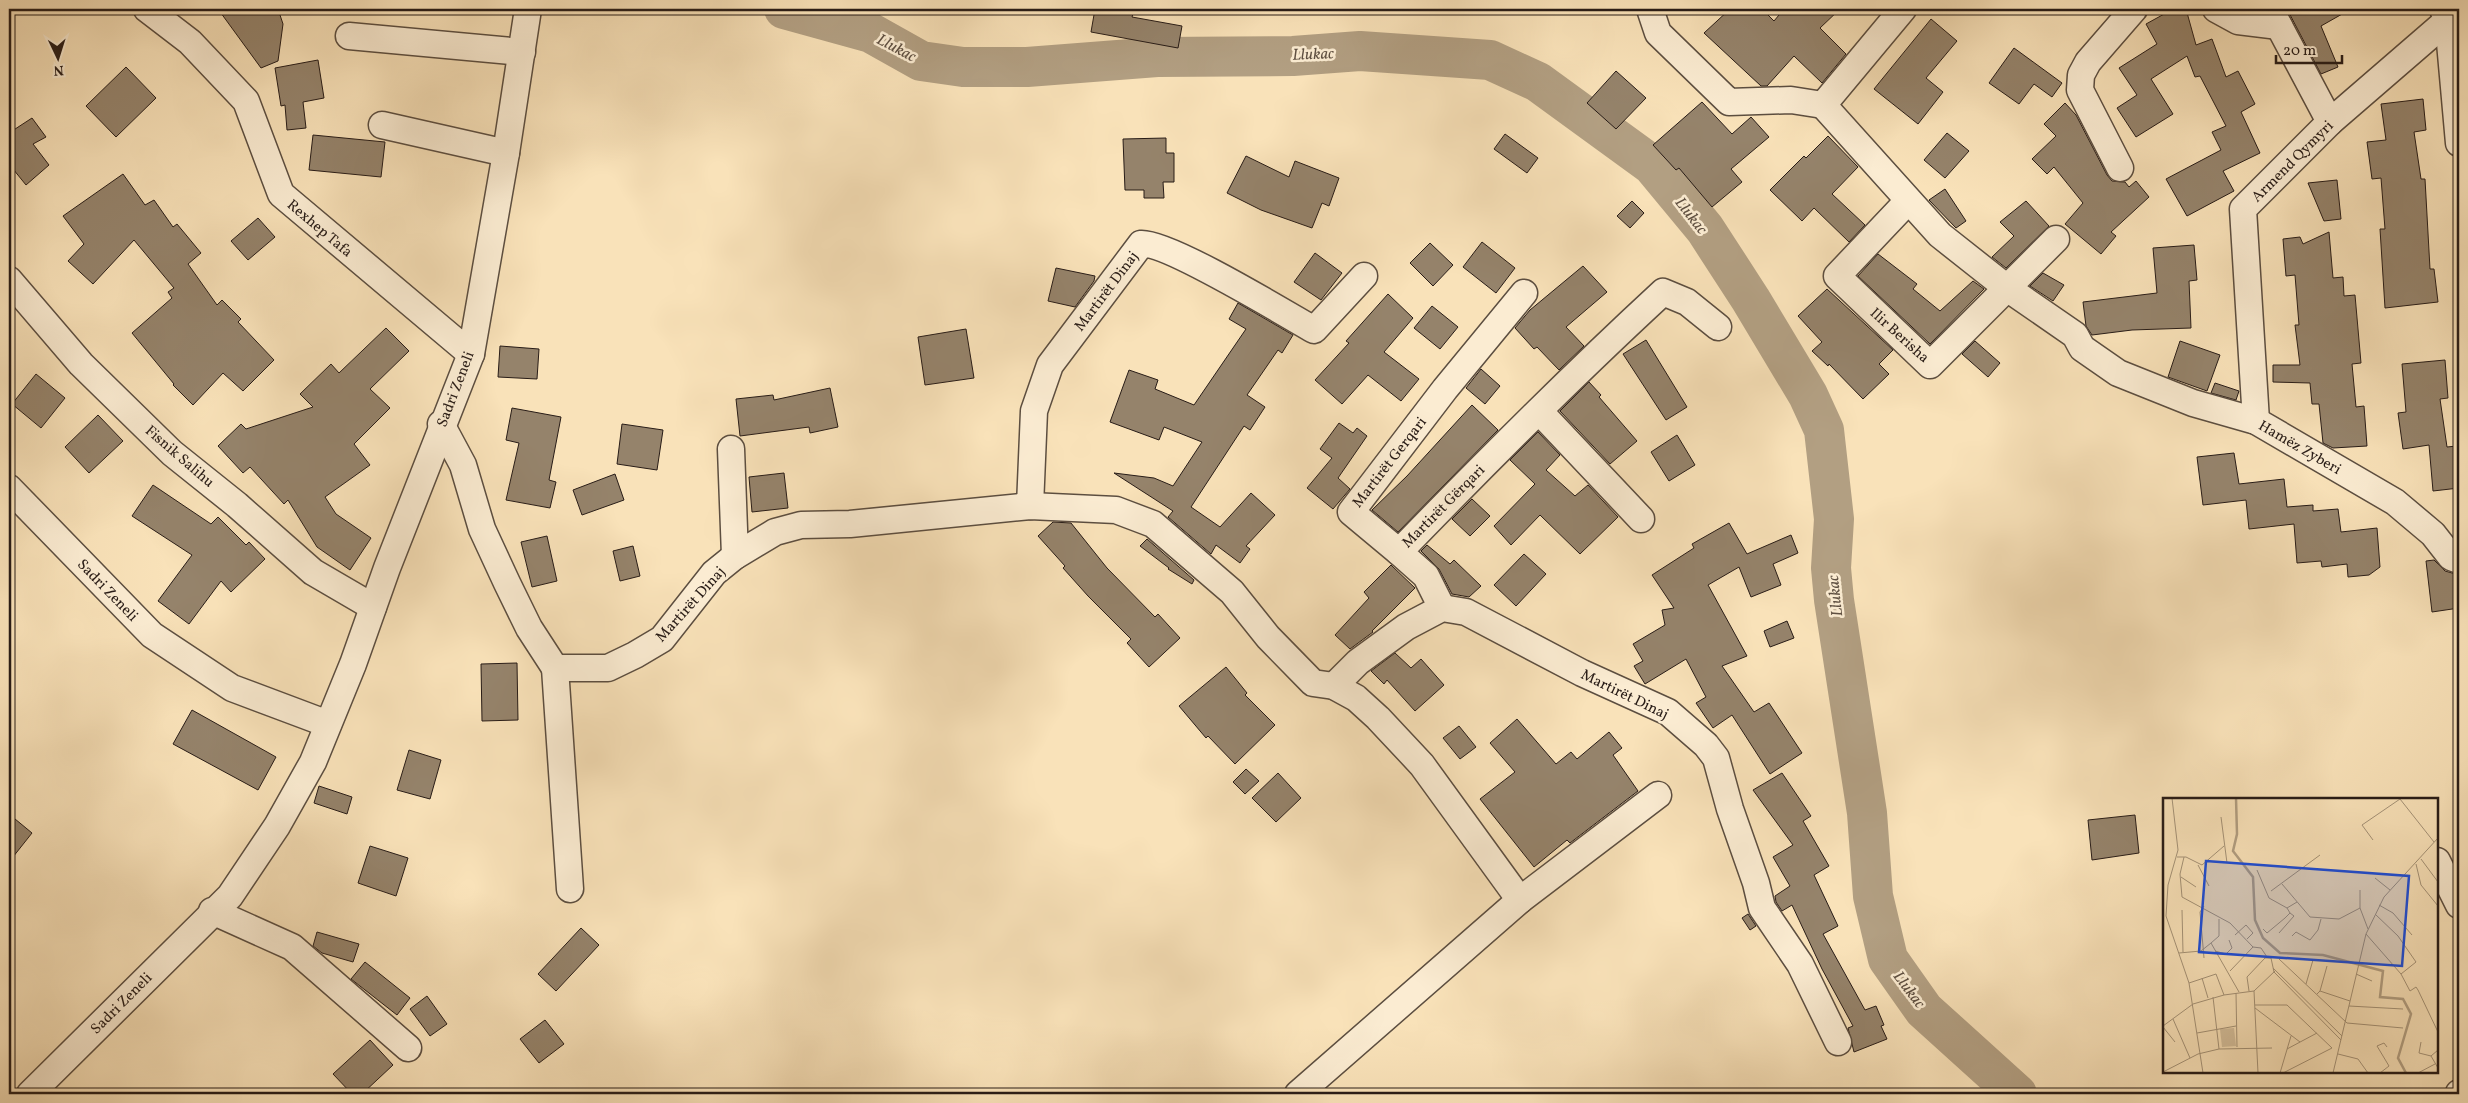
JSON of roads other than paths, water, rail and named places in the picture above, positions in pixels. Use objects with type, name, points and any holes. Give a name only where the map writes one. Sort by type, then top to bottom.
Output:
[{"type":"street","name":"Rexhep Tafa","points":[[147,9],[190,42],[246,102],[281,194],[471,354]]},
{"type":"street","points":[[1650,9],[1658,33],[1729,102],[1791,100],[1823,104],[1908,201]]},
{"type":"street","points":[[1823,104],[1903,9]]},
{"type":"street","points":[[2120,168],[2080,90],[2081,75],[2088,62],[2134,9]]},
{"type":"street","points":[[2216,9],[2238,21],[2275,18],[2330,122]]},
{"type":"street","name":"Sadri Zeneli","points":[[30,1094],[212,911],[230,896],[277,826],[313,762],[428,464],[441,424],[471,354],[528,12]]},
{"type":"street","points":[[2450,16],[2459,143]]},
{"type":"street","name":"Armend Qymyri","points":[[2256,421],[2243,209],[2330,122],[2450,16]]},
{"type":"street","points":[[349,36],[522,52]]},
{"type":"street","points":[[382,125],[506,153]]},
{"type":"street","name":"Hamëz Zyberi","points":[[1908,201],[1940,235],[2007,288],[2076,335],[2082,348],[2118,373],[2194,403],[2256,421],[2395,502],[2457,552]]},
{"type":"street","name":"Ilir Berisha","points":[[1908,201],[1837,276],[1930,365],[2056,239]]},
{"type":"street","name":"Martirët Dinaj","points":[[1030,506],[1034,410],[1050,365],[1141,244],[1150,243],[1196,264],[1314,330],[1364,276]]},
{"type":"street","name":"Fisnik Salihu","points":[[9,280],[81,364],[172,453],[237,505],[313,572],[373,607]]},
{"type":"street","name":"Martirët Gërqari","points":[[1442,608],[1426,576],[1399,552],[1576,373],[1663,292],[1687,302],[1718,328]]},
{"type":"street","name":"Martirët Gerqari","points":[[1399,552],[1351,512],[1465,363],[1524,293]]},
{"type":"street","points":[[1539,411],[1641,519]]},
{"type":"street","points":[[441,424],[463,465],[482,529],[503,576],[529,628],[555,668],[570,889]]},
{"type":"street","points":[[731,449],[735,556]]},
{"type":"street","name":"Sadri Zeneli","points":[[9,488],[152,635],[232,688],[328,724]]},
{"type":"street","name":"Martirët Dinaj","points":[[555,668],[608,668],[662,639],[714,573],[735,556],[775,532],[801,525],[850,524],[1030,506],[1116,510],[1153,524],[1232,592],[1268,637],[1313,683],[1334,686],[1356,698],[1422,765],[1520,900]]},
{"type":"street","points":[[1334,686],[1358,662],[1406,627],[1442,608]]},
{"type":"street","name":"Martirët Dinaj","points":[[1442,608],[1466,612],[1582,673],[1668,712],[1706,745],[1716,758],[1730,809],[1756,883],[1762,908],[1800,964],[1838,1042]]},
{"type":"street","points":[[1298,1094],[1520,900],[1658,795]]},
{"type":"street","points":[[2438,863],[2459,905]]},
{"type":"street","points":[[212,911],[292,947],[408,1048]]},
{"type":"waterway","name":"Llukac","points":[[784,9],[871,33],[921,61],[963,67],[1027,67],[1157,57],[1293,56],[1360,51],[1490,60],[1538,82],[1652,165],[1705,229],[1751,300],[1808,395],[1824,430],[1834,519],[1831,568],[1834,600],[1867,813],[1873,896],[1888,959],[1924,1010],[2017,1094]]}]
